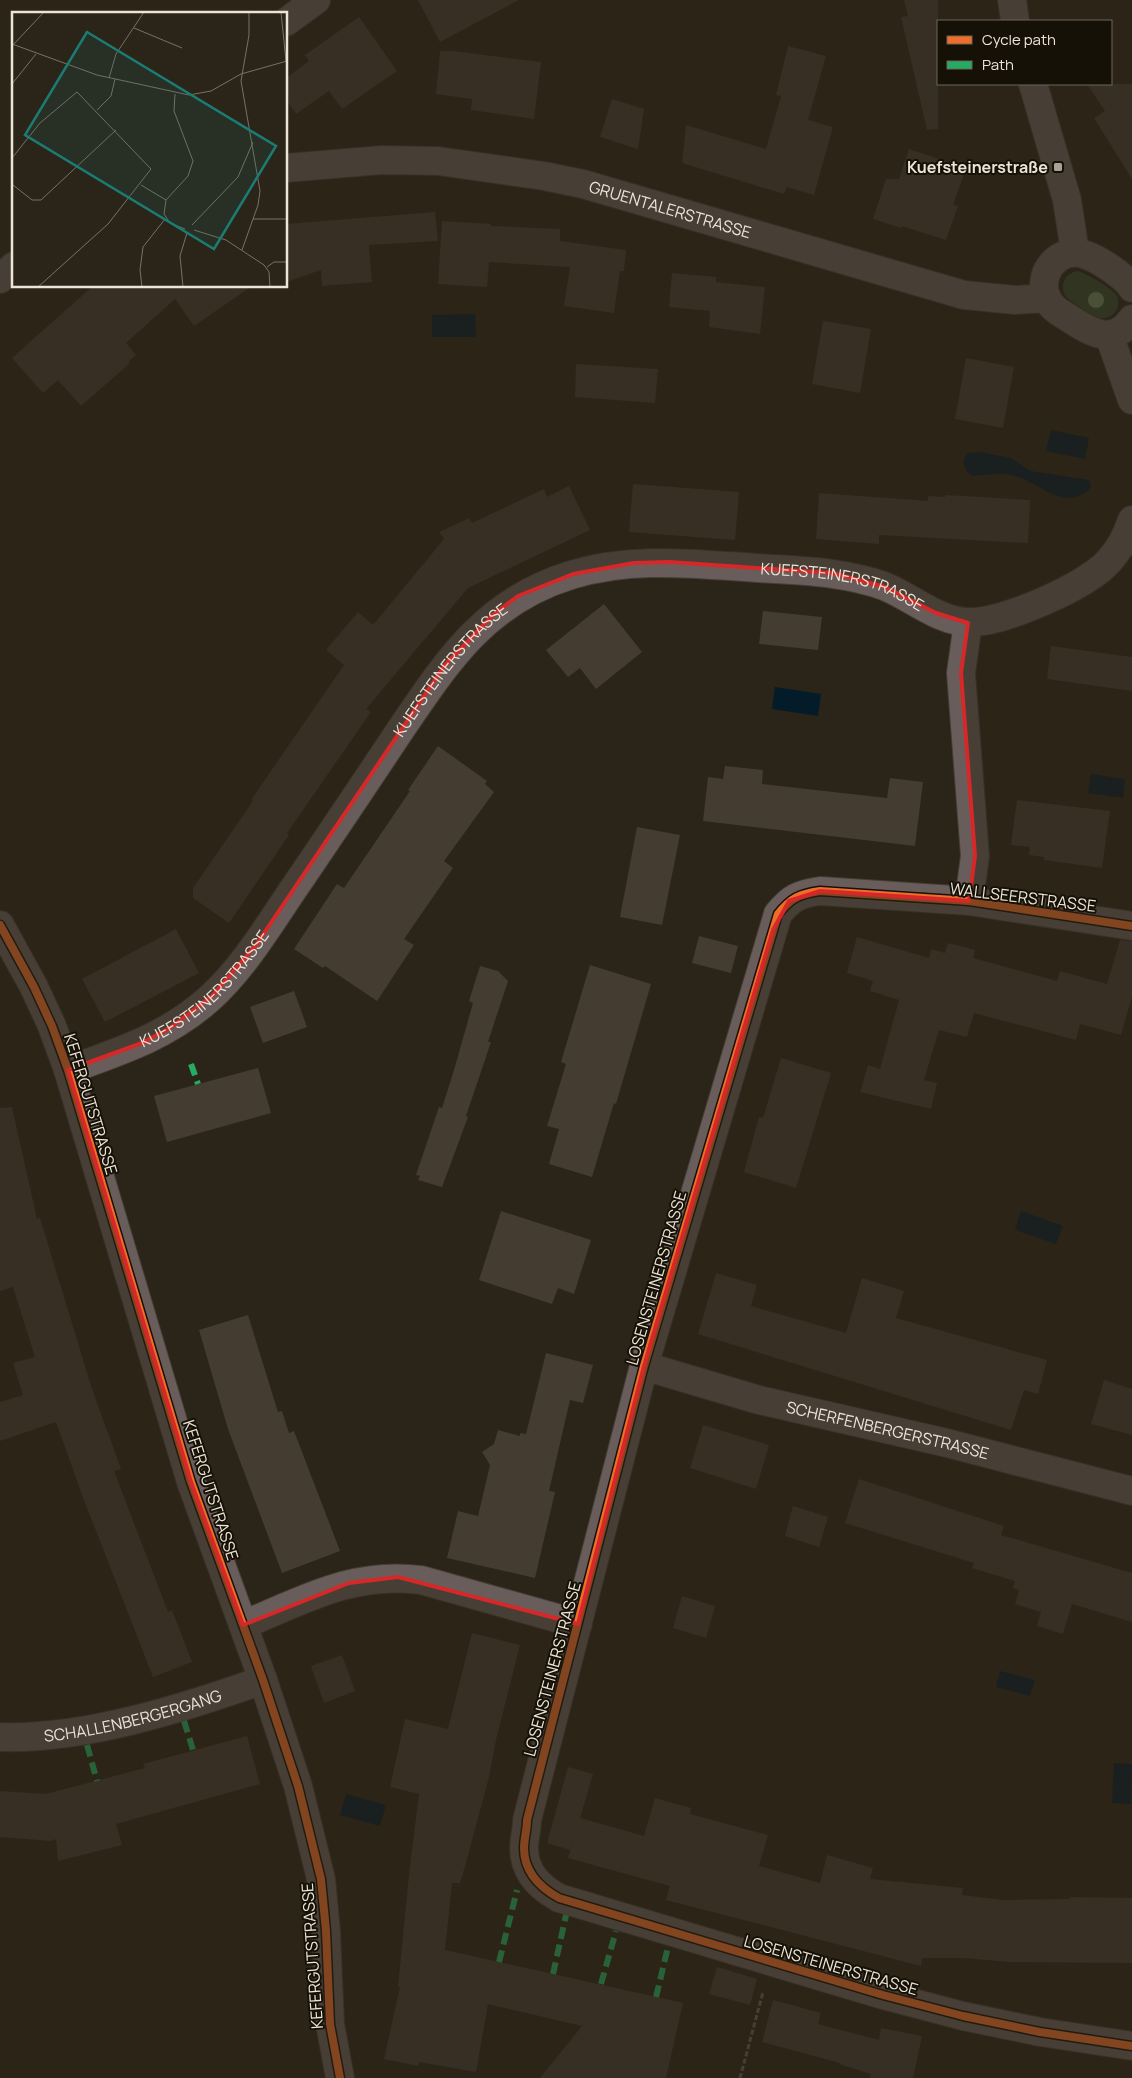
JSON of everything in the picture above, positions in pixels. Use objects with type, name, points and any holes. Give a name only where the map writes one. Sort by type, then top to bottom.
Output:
[{"type":"street","points":[[288,21],[316,0]]},
{"type":"street","points":[[1012,0],[1015,20]]},
{"type":"street","points":[[1033,85],[1068,200],[1075,252]]},
{"type":"street","name":"GRUENTALERSTRASSE","points":[[288,168],[382,160],[438,161],[507,169],[582,184],[964,295],[1015,300],[1047,298]]},
{"type":"street","points":[[1132,288],[1122,277],[1088,256],[1075,252],[1061,256],[1052,263],[1046,271],[1044,280],[1047,298],[1053,306],[1097,334],[1109,335],[1120,331],[1132,319]]},
{"type":"street","points":[[0,279],[12,268]]},
{"type":"street","points":[[1109,335],[1132,400]]},
{"type":"street","name":"KUEFSTEINERSTRASSE","points":[[68,1070],[142,1043],[170,1028],[217,991],[256,945],[445,664],[494,614],[518,596],[556,580],[600,568],[634,563],[670,562],[832,573],[885,587],[936,614],[953,621],[968,623],[992,620],[1012,613],[1080,583],[1109,562],[1129,537]]},
{"type":"street","points":[[968,623],[961,673],[975,856],[969,901]]},
{"type":"street","name":"WALLSEERSTRASSE","points":[[820,891],[969,901],[1132,926]]},
{"type":"street","name":"LOSENSTEINERSTRASSE","points":[[820,891],[804,894],[789,901],[778,914],[644,1366],[527,1820],[524,1848],[525,1863],[543,1889],[559,1898],[587,1907],[883,1995],[964,2016],[1040,2032],[1132,2046]]},
{"type":"street","name":"KEFERGUTSTRASSE","points":[[0,925],[34,987],[52,1026],[68,1070],[191,1482],[263,1680],[298,1786],[321,1879],[326,1931],[330,2024],[340,2078]]},
{"type":"street","name":"SCHERFENBERGERSTRASSE","points":[[644,1366],[759,1400],[947,1443],[1132,1491]]},
{"type":"street","name":"LOSENSTEINERSTRASSE","points":[[243,1625],[349,1583],[398,1577],[421,1580],[578,1624]]},
{"type":"street","name":"SCHALLENBERGERGANG","points":[[0,1737],[32,1737],[69,1733],[111,1725],[220,1695],[263,1680]]},
{"type":"path","points":[[740,2078],[765,1984]]},
{"type":"highlighted area","points":[[669,562],[832,573],[885,587],[936,613],[968,623],[961,673],[975,856],[969,901],[820,891],[789,901],[773,930],[644,1366],[578,1624],[398,1577],[349,1583],[243,1625],[191,1482],[68,1070],[142,1043],[170,1028],[212,996],[256,945],[445,665],[494,614],[518,596],[573,574],[634,563]]},
{"type":"green space","points":[[1077,271],[1098,281],[1118,297],[1118,308],[1114,314],[1109,317],[1100,318],[1090,314],[1073,303],[1064,294],[1065,279],[1069,274]]},
{"type":"water","points":[[475,314],[476,337],[432,337],[432,315]]},
{"type":"water","points":[[1051,430],[1089,438],[1085,459],[1046,451]]},
{"type":"water","points":[[980,452],[1011,458],[1030,471],[1089,480],[1091,487],[1082,495],[1073,498],[1054,495],[1015,476],[994,474],[972,476],[966,471],[963,461],[967,453]]},
{"type":"water","points":[[775,687],[821,694],[818,716],[772,709]]},
{"type":"water","points":[[1091,774],[1125,779],[1123,798],[1088,793]]},
{"type":"water","points":[[1021,1211],[1063,1226],[1056,1244],[1015,1230]]},
{"type":"water","points":[[1000,1671],[1035,1680],[1030,1696],[996,1687]]},
{"type":"water","points":[[1114,1763],[1132,1764],[1131,1804],[1112,1803]]},
{"type":"water","points":[[346,1794],[386,1805],[380,1826],[340,1815]]},
{"type":"building","points":[[418,0],[519,0],[440,42]]},
{"type":"building","points":[[904,0],[938,0],[938,129],[927,130],[901,17],[908,16]]},
{"type":"building","points":[[359,17],[397,71],[342,109],[329,91],[296,114],[288,103],[288,77],[309,61],[305,55]]},
{"type":"building","points":[[788,46],[826,56],[808,120],[833,127],[814,195],[787,187],[784,194],[682,163],[686,125],[766,149],[781,96],[776,95]]},
{"type":"building","points":[[440,51],[541,62],[534,119],[471,110],[472,99],[436,94]]},
{"type":"building","points":[[1132,84],[1132,179],[1094,118],[1105,111],[1088,85]]},
{"type":"building","points":[[612,99],[644,109],[638,149],[600,137]]},
{"type":"building","points":[[909,149],[966,168],[953,205],[958,206],[946,240],[873,219],[886,179],[899,179]]},
{"type":"building","points":[[435,212],[438,241],[369,245],[372,282],[322,286],[321,270],[288,281],[288,224]]},
{"type":"building","points":[[442,221],[491,224],[491,226],[560,229],[560,241],[626,250],[624,271],[620,271],[614,313],[564,306],[570,267],[489,262],[487,287],[438,284]]},
{"type":"building","points":[[672,273],[716,277],[716,282],[765,287],[760,334],[709,327],[710,311],[669,307]]},
{"type":"building","points":[[91,288],[249,288],[194,326],[175,299],[126,343],[136,355],[129,361],[130,363],[81,406],[58,380],[43,393],[12,358]]},
{"type":"building","points":[[823,321],[871,329],[860,393],[812,384]]},
{"type":"building","points":[[966,358],[1014,367],[1003,428],[955,419]]},
{"type":"building","points":[[576,364],[658,369],[655,403],[575,397]]},
{"type":"building","points":[[633,484],[739,492],[735,540],[629,532]]},
{"type":"building","points":[[569,486],[590,530],[468,588],[366,709],[371,712],[287,833],[289,835],[229,923],[193,898],[193,888],[344,665],[326,650],[358,612],[373,625],[444,539],[439,532],[469,518],[472,523],[544,489],[547,497]]},
{"type":"building","points":[[819,493],[928,501],[928,496],[945,497],[946,495],[1030,500],[1028,543],[879,535],[879,544],[816,539]]},
{"type":"building","points":[[604,604],[642,652],[596,689],[580,668],[568,677],[546,650]]},
{"type":"building","points":[[763,611],[822,617],[818,650],[759,644]]},
{"type":"building","points":[[1051,646],[1132,657],[1132,691],[1047,679]]},
{"type":"building","points":[[438,746],[487,781],[485,784],[494,792],[444,861],[453,868],[404,939],[414,945],[377,1001],[325,966],[323,968],[294,949],[337,884],[344,888]]},
{"type":"building","points":[[725,766],[763,770],[762,784],[887,798],[890,778],[923,782],[915,846],[703,821],[708,777],[723,779]]},
{"type":"building","points":[[1017,800],[1110,811],[1102,868],[1044,860],[1044,857],[1029,855],[1030,847],[1011,845]]},
{"type":"building","points":[[637,827],[680,835],[662,925],[620,917]]},
{"type":"building","points":[[176,929],[199,973],[105,1022],[82,979]]},
{"type":"building","points":[[699,936],[738,946],[731,973],[692,963]]},
{"type":"building","points":[[857,937],[929,958],[931,949],[945,953],[948,943],[975,950],[973,958],[1057,981],[1060,971],[1107,984],[1120,940],[1132,941],[1132,996],[1121,1035],[1080,1024],[1076,1040],[974,1013],[967,1037],[939,1030],[924,1080],[937,1083],[931,1109],[860,1092],[868,1065],[880,1069],[899,1000],[870,991],[873,981],[847,973]]},
{"type":"building","points":[[590,965],[651,984],[616,1104],[614,1103],[592,1177],[549,1164],[559,1129],[547,1126],[566,1064],[561,1062]]},
{"type":"building","points":[[480,966],[498,971],[508,981],[488,1042],[491,1042],[466,1116],[468,1117],[442,1187],[418,1180],[420,1176],[416,1175],[439,1107],[442,1108],[454,1070],[473,1003],[469,1001]]},
{"type":"building","points":[[294,991],[307,1027],[263,1043],[250,1007]]},
{"type":"building","points":[[781,1058],[831,1073],[796,1188],[744,1172],[759,1117],[763,1118]]},
{"type":"building","points":[[258,1068],[271,1113],[167,1142],[154,1096]]},
{"type":"building","points":[[12,1107],[37,1219],[40,1218],[92,1389],[121,1469],[114,1471],[168,1612],[172,1610],[192,1662],[153,1677],[84,1500],[56,1422],[0,1441],[0,1402],[23,1395],[13,1363],[35,1357],[13,1287],[0,1291],[0,1108]]},
{"type":"building","points":[[501,1211],[591,1240],[574,1294],[558,1288],[552,1304],[479,1280]]},
{"type":"building","points":[[716,1273],[757,1285],[751,1306],[846,1333],[862,1278],[904,1291],[896,1318],[1047,1360],[1038,1394],[1024,1390],[1011,1430],[698,1334]]},
{"type":"building","points":[[248,1315],[278,1412],[282,1411],[289,1433],[294,1431],[340,1551],[282,1573],[228,1429],[199,1330]]},
{"type":"building","points":[[546,1353],[593,1365],[583,1403],[570,1400],[549,1491],[555,1492],[535,1578],[447,1558],[458,1511],[478,1516],[490,1465],[482,1452],[494,1444],[498,1430],[520,1436],[520,1433],[526,1434]]},
{"type":"building","points":[[1104,1380],[1132,1389],[1132,1435],[1091,1424]]},
{"type":"building","points":[[703,1425],[769,1445],[756,1489],[690,1468]]},
{"type":"building","points":[[859,1479],[1004,1526],[1001,1535],[1132,1573],[1132,1622],[1072,1604],[1063,1634],[1037,1626],[1041,1612],[1015,1604],[1019,1590],[1013,1588],[1015,1581],[972,1568],[974,1563],[845,1523]]},
{"type":"building","points":[[793,1506],[828,1517],[819,1547],[785,1536]]},
{"type":"building","points":[[682,1596],[715,1606],[706,1638],[673,1628]]},
{"type":"building","points":[[472,1633],[520,1645],[496,1740],[489,1777],[466,1863],[460,1883],[452,1883],[445,1950],[683,2003],[666,2078],[540,2078],[582,2026],[488,2004],[476,2072],[419,2062],[418,2066],[384,2059],[400,1987],[398,1987],[409,1874],[419,1794],[390,1787],[405,1719],[448,1729]]},
{"type":"building","points":[[342,1655],[355,1691],[324,1703],[311,1666]]},
{"type":"building","points":[[247,1736],[260,1784],[116,1824],[122,1845],[58,1861],[56,1839],[51,1841],[0,1837],[0,1791],[46,1794],[145,1768],[143,1764]]},
{"type":"building","points":[[568,1767],[593,1774],[580,1818],[644,1836],[655,1798],[691,1808],[690,1814],[768,1835],[759,1866],[820,1883],[827,1855],[873,1868],[870,1879],[963,1888],[962,1895],[1004,1900],[1070,1899],[1070,1897],[1132,1898],[1132,1963],[1009,1962],[964,1958],[922,1958],[921,1966],[666,1900],[670,1886],[568,1858],[574,1837],[570,1850],[547,1843]]},
{"type":"building","points":[[717,1967],[757,1979],[750,2005],[709,1994]]},
{"type":"building","points":[[773,2000],[821,2013],[818,2024],[879,2040],[881,2028],[922,2036],[913,2078],[870,2078],[871,2074],[840,2063],[762,2042]]},
{"type":"marked path","points":[[191,1064],[198,1084]]},
{"type":"marked path","points":[[184,1721],[193,1750]]},
{"type":"marked path","points":[[87,1745],[97,1781]]},
{"type":"marked path","points":[[499,1962],[517,1890]]},
{"type":"marked path","points":[[553,1974],[566,1915]]},
{"type":"marked path","points":[[601,1984],[616,1931]]},
{"type":"marked path","points":[[656,1997],[668,1947]]},
{"type":"cycle path","points":[[1132,926],[969,901],[820,891],[796,898],[778,914],[644,1366],[527,1820],[524,1848],[527,1864],[534,1878],[545,1889],[559,1898],[883,1995],[963,2016],[1040,2032],[1132,2046]]},
{"type":"cycle path","points":[[0,925],[34,987],[52,1026],[68,1070],[191,1482],[263,1680],[298,1786],[321,1879],[326,1931],[330,2024],[340,2078]]},
{"type":"place","name":"Kuefsteinerstraße","points":[[1058,167]]}]
